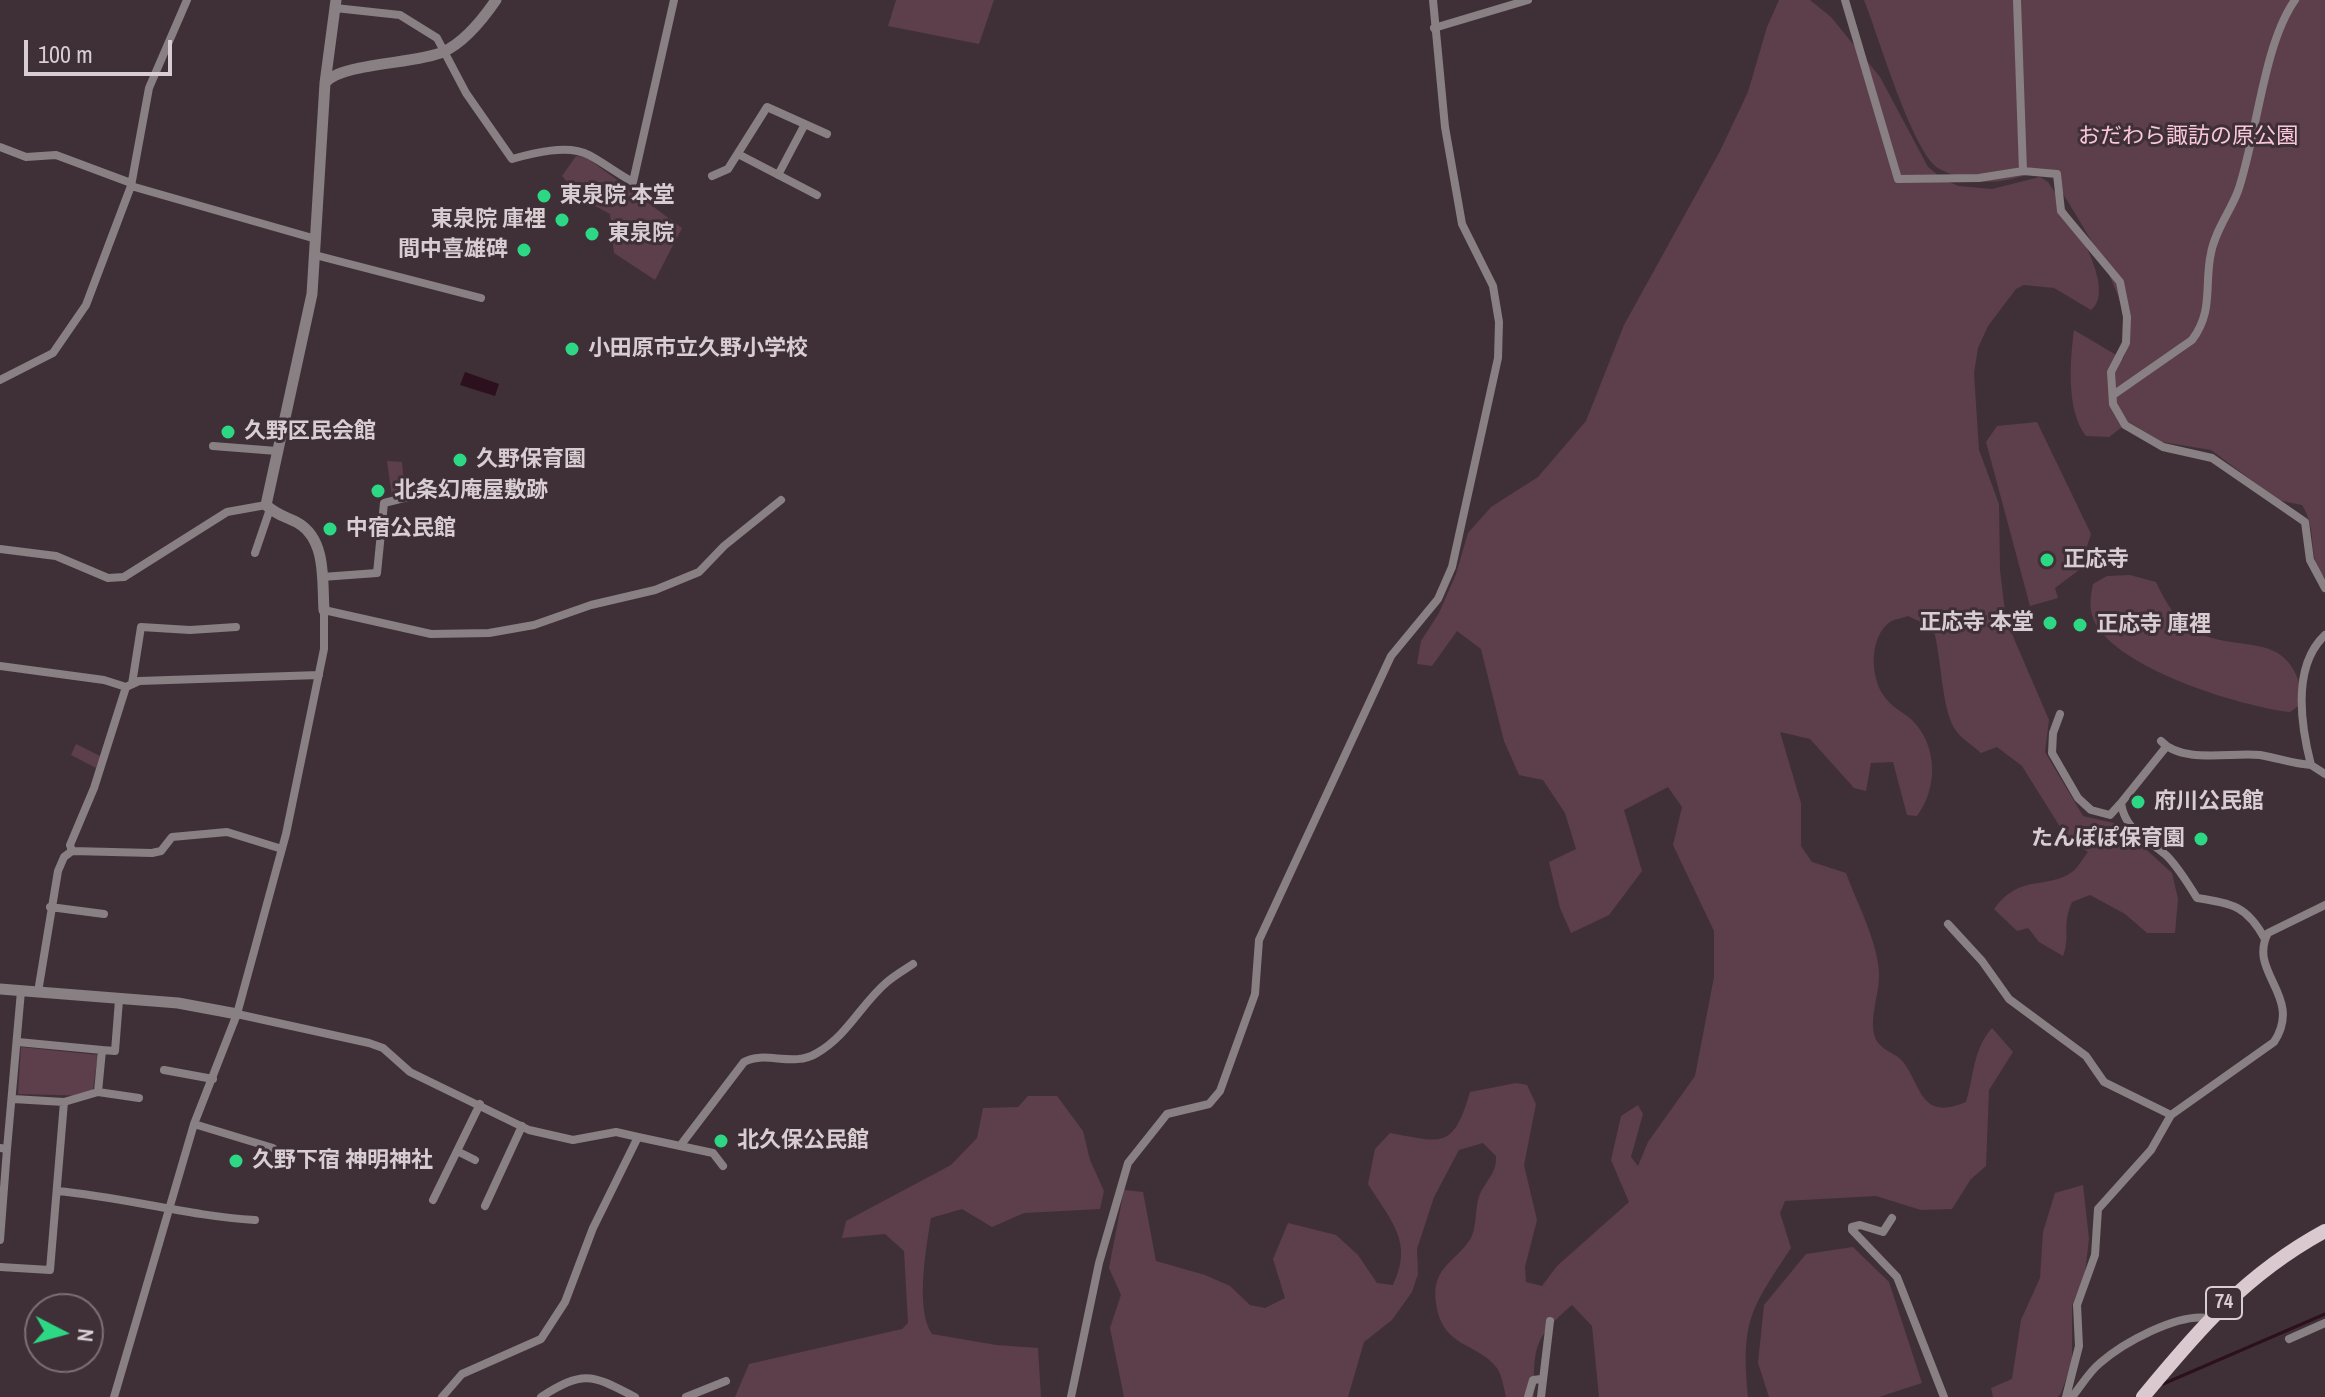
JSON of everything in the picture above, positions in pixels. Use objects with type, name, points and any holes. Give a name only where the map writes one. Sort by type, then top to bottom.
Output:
[{"type":"main road","name":"74","points":[[2143,1397],[2208,1318],[2257,1274],[2325,1231]]},
{"type":"street","points":[[0,380],[53,353],[67,335],[101,270],[131,184],[149,88],[187,0]]},
{"type":"street","points":[[325,83],[337,74],[418,60],[446,51],[464,38],[496,0]]},
{"type":"street","points":[[255,553],[268,507],[277,451],[305,333],[315,255],[325,83],[335,4],[400,15],[429,32],[446,51],[466,93],[512,159],[535,153],[577,151],[587,153],[633,182],[674,0]]},
{"type":"street","points":[[1071,1397],[1099,1263],[1128,1163],[1167,1114],[1209,1104],[1220,1091],[1255,994],[1258,980],[1254,961],[1259,940],[1391,656],[1438,599],[1452,567],[1498,358],[1499,322],[1493,286],[1462,224],[1445,127],[1433,0]]},
{"type":"street","points":[[1434,28],[1528,0]]},
{"type":"street","points":[[1845,0],[1898,179],[1979,178],[2023,171],[2057,174],[2061,211],[2120,282],[2127,317],[2126,343],[2111,372],[2113,404],[2125,425],[2163,447],[2212,458],[2305,522],[2310,560],[2325,588]]},
{"type":"street","points":[[2017,0],[2023,171]]},
{"type":"street","points":[[2113,395],[2192,340],[2201,329],[2208,309],[2211,254],[2237,193],[2276,34],[2295,0]]},
{"type":"street","points":[[712,176],[728,169],[767,107],[827,134]]},
{"type":"street","points":[[778,175],[805,124]]},
{"type":"street","points":[[0,147],[26,157],[56,155],[131,184],[316,239]]},
{"type":"street","points":[[738,154],[817,195]]},
{"type":"street","points":[[315,255],[481,298]]},
{"type":"street","points":[[213,446],[277,451]]},
{"type":"street","points":[[322,577],[377,573],[384,503],[412,496]]},
{"type":"street","points":[[324,610],[431,634],[489,633],[534,625],[591,605],[655,590],[699,572],[724,546],[781,500]]},
{"type":"street","points":[[0,549],[56,556],[108,578],[124,577],[227,512],[268,507],[310,532],[318,544],[324,649],[282,849],[237,1014],[194,1124],[114,1397]]},
{"type":"street","points":[[72,851],[70,845],[94,788],[129,686],[141,627],[190,630],[236,627]]},
{"type":"street","points":[[2311,765],[2301,725],[2305,675],[2316,644],[2325,635]]},
{"type":"street","points":[[0,666],[129,686],[163,679],[319,675]]},
{"type":"street","points":[[2060,714],[2053,733],[2052,753],[2078,798],[2091,810],[2110,815],[2164,744],[2184,753],[2262,755],[2286,764],[2311,765],[2325,774]]},
{"type":"street","points":[[2121,803],[2123,814],[2135,833],[2168,857],[2197,898],[2225,902],[2252,917],[2265,939]]},
{"type":"street","points":[[38,992],[58,871],[64,857],[72,851],[152,853],[161,851],[172,837],[227,832],[282,849]]},
{"type":"street","points":[[2066,1397],[2079,1346],[2077,1305],[2095,1255],[2098,1209],[2151,1150],[2171,1115],[2255,1059],[2274,1042],[2286,1014],[2264,962],[2265,939],[2268,933],[2325,905]]},
{"type":"street","points":[[50,907],[104,914]]},
{"type":"street","points":[[1948,924],[1982,961],[2009,999],[2086,1056],[2104,1082],[2171,1115]]},
{"type":"street","points":[[680,1146],[744,1062],[752,1057],[790,1061],[815,1055],[846,1032],[886,982],[913,964]]},
{"type":"street","points":[[0,989],[178,1003],[369,1043],[383,1048],[410,1072],[522,1126],[573,1140],[616,1132],[713,1153],[723,1166]]},
{"type":"street","points":[[0,1240],[4,1148],[13,1099],[21,991]]},
{"type":"street","points":[[18,1042],[115,1051],[119,1000]]},
{"type":"street","points":[[98,1092],[102,1050]]},
{"type":"street","points":[[164,1070],[213,1079]]},
{"type":"street","points":[[13,1099],[64,1102],[98,1092],[139,1098]]},
{"type":"street","points":[[0,1267],[50,1270],[64,1102]]},
{"type":"street","points":[[433,1200],[480,1104]]},
{"type":"street","points":[[194,1124],[273,1148]]},
{"type":"street","points":[[485,1206],[522,1126]]},
{"type":"street","points":[[442,1397],[462,1374],[541,1339],[565,1302],[593,1228],[638,1137]]},
{"type":"street","points":[[457,1151],[475,1160]]},
{"type":"street","points":[[57,1191],[100,1194],[170,1210],[255,1220]]},
{"type":"street","points":[[1892,1218],[1883,1232],[1860,1225],[1852,1227],[1852,1230],[1897,1277],[1944,1396],[1932,1397]]},
{"type":"street","points":[[2072,1397],[2097,1365],[2121,1347],[2170,1325],[2198,1316],[2208,1318]]},
{"type":"street","points":[[1541,1397],[1550,1321]]},
{"type":"street","points":[[2289,1339],[2325,1323]]},
{"type":"street","points":[[541,1397],[567,1381],[594,1376],[635,1397]]},
{"type":"street","points":[[1528,1397],[1528,1386],[1541,1379]]},
{"type":"street","points":[[686,1397],[726,1381]]},
{"type":"green space","points":[[896,0],[994,0],[979,44],[888,26]]},
{"type":"green space","points":[[1779,0],[1810,0],[1831,17],[1880,77],[1928,167],[1944,180],[1959,186],[1992,189],[2040,177],[2048,182],[2066,209],[2086,247],[2099,284],[2098,299],[2091,310],[2054,288],[2024,285],[2016,289],[1988,326],[1978,348],[1974,373],[1979,450],[1999,504],[2000,570],[2006,620],[2049,720],[2045,752],[2083,816],[2118,824],[2172,873],[2178,899],[2175,933],[2147,933],[2125,914],[2090,895],[2072,902],[2063,956],[2039,942],[2028,928],[2017,931],[1994,909],[2004,898],[2024,886],[2072,872],[2088,852],[2067,838],[2022,766],[1997,747],[1981,753],[1957,732],[1948,712],[1933,628],[1908,616],[1892,621],[1878,637],[1874,668],[1884,696],[1921,730],[1931,754],[1932,780],[1917,816],[1907,815],[1893,762],[1871,763],[1866,791],[1854,788],[1810,739],[1780,732],[1801,803],[1801,846],[1812,862],[1846,873],[1871,935],[1879,972],[1873,1026],[1876,1040],[1904,1063],[1925,1099],[1931,1105],[1940,1107],[1966,1102],[1981,1045],[1992,1028],[2013,1052],[1989,1090],[1986,1166],[1971,1179],[1952,1209],[1921,1210],[1876,1196],[1785,1201],[1780,1213],[1791,1248],[1766,1287],[1752,1317],[1746,1350],[1748,1397],[1599,1397],[1592,1326],[1572,1305],[1550,1326],[1538,1345],[1534,1397],[1506,1397],[1497,1368],[1445,1328],[1436,1303],[1435,1291],[1440,1274],[1472,1236],[1480,1194],[1495,1167],[1496,1156],[1483,1143],[1459,1150],[1434,1197],[1417,1249],[1418,1274],[1412,1292],[1392,1320],[1364,1342],[1348,1397],[1124,1397],[1110,1328],[1121,1295],[1109,1268],[1124,1190],[1143,1192],[1156,1261],[1205,1275],[1230,1286],[1250,1305],[1265,1308],[1285,1298],[1273,1259],[1288,1223],[1336,1235],[1358,1255],[1377,1283],[1393,1285],[1399,1270],[1400,1244],[1392,1221],[1368,1184],[1375,1149],[1390,1133],[1422,1139],[1443,1138],[1458,1125],[1470,1092],[1516,1083],[1527,1085],[1536,1104],[1524,1165],[1537,1220],[1525,1267],[1526,1282],[1542,1286],[1557,1266],[1629,1202],[1611,1160],[1621,1116],[1638,1105],[1643,1114],[1631,1157],[1638,1166],[1648,1142],[1695,1076],[1714,977],[1714,931],[1673,845],[1682,807],[1668,787],[1624,810],[1642,871],[1609,915],[1571,933],[1560,908],[1549,862],[1576,849],[1565,813],[1543,780],[1519,775],[1504,741],[1481,649],[1457,631],[1432,666],[1417,664],[1421,641],[1439,613],[1456,574],[1468,533],[1491,507],[1538,477],[1586,421],[1624,325],[1720,151],[1748,92],[1767,27]]},
{"type":"green space","name":"おだわら諏訪の原公園","points":[[1864,0],[2325,0],[2325,578],[2316,563],[2310,525],[2302,505],[2278,500],[2211,450],[2162,442],[2129,422],[2109,437],[2086,436],[2072,399],[2074,330],[2123,359],[2128,340],[2117,292],[2104,265],[2050,172],[1984,182],[1952,174],[1933,164],[1904,110]]},
{"type":"green space","points":[[576,156],[586,157],[682,228],[655,280],[614,253],[610,214],[584,200],[562,176]]},
{"type":"green space","points":[[2037,422],[2091,534],[2079,570],[2055,588],[2058,598],[2030,606],[1986,442],[1997,426]]},
{"type":"green space","points":[[387,461],[402,462],[405,494],[392,497]]},
{"type":"green space","points":[[2130,575],[2156,582],[2176,616],[2194,631],[2276,652],[2288,662],[2298,678],[2304,702],[2290,712],[2241,702],[2178,681],[2122,651],[2103,634],[2092,615],[2091,596],[2093,584],[2107,576]]},
{"type":"green space","points":[[76,744],[100,756],[96,768],[71,755]]},
{"type":"green space","points":[[21,1047],[98,1055],[92,1096],[18,1094]]},
{"type":"green space","points":[[1028,1096],[1057,1096],[1083,1131],[1090,1160],[1104,1191],[1100,1209],[1024,1213],[992,1227],[962,1209],[931,1218],[923,1294],[924,1310],[932,1334],[996,1345],[1038,1348],[1041,1397],[735,1397],[749,1364],[902,1329],[908,1323],[904,1251],[885,1234],[842,1238],[846,1221],[951,1165],[977,1138],[983,1108],[1018,1107]]},
{"type":"green space","points":[[2083,1185],[2089,1239],[2085,1273],[2072,1306],[2072,1363],[2061,1393],[2058,1397],[1993,1397],[1991,1388],[2012,1379],[2021,1320],[2040,1278],[2043,1232],[2055,1193]]},
{"type":"green space","points":[[1853,1247],[1889,1282],[1922,1383],[1879,1397],[1769,1397],[1758,1363],[1764,1305],[1806,1254]]},
{"type":"shaded area","points":[[465,372],[499,384],[495,396],[460,385]]},
{"type":"waterway","points":[[2163,1384],[2325,1314]]},
{"type":"place","name":"東泉院 本堂","points":[[544,196]]},
{"type":"place","name":"東泉院 庫裡","points":[[562,220]]},
{"type":"place","name":"東泉院","points":[[592,234]]},
{"type":"place","name":"間中喜雄碑","points":[[524,250]]},
{"type":"place","name":"小田原市立久野小学校","points":[[572,349]]},
{"type":"place","name":"久野区民会館","points":[[228,432]]},
{"type":"place","name":"久野保育園","points":[[460,460]]},
{"type":"place","name":"北条幻庵屋敷跡","points":[[378,491]]},
{"type":"place","name":"中宿公民館","points":[[330,529]]},
{"type":"place","name":"正応寺","points":[[2047,560]]},
{"type":"place","name":"正応寺 本堂","points":[[2050,623]]},
{"type":"place","name":"正応寺 庫裡","points":[[2080,625]]},
{"type":"place","name":"府川公民館","points":[[2138,802]]},
{"type":"place","name":"たんぽぽ保育園","points":[[2201,839]]},
{"type":"place","name":"北久保公民館","points":[[721,1141]]},
{"type":"place","name":"久野下宿 神明神社","points":[[236,1161]]}]
